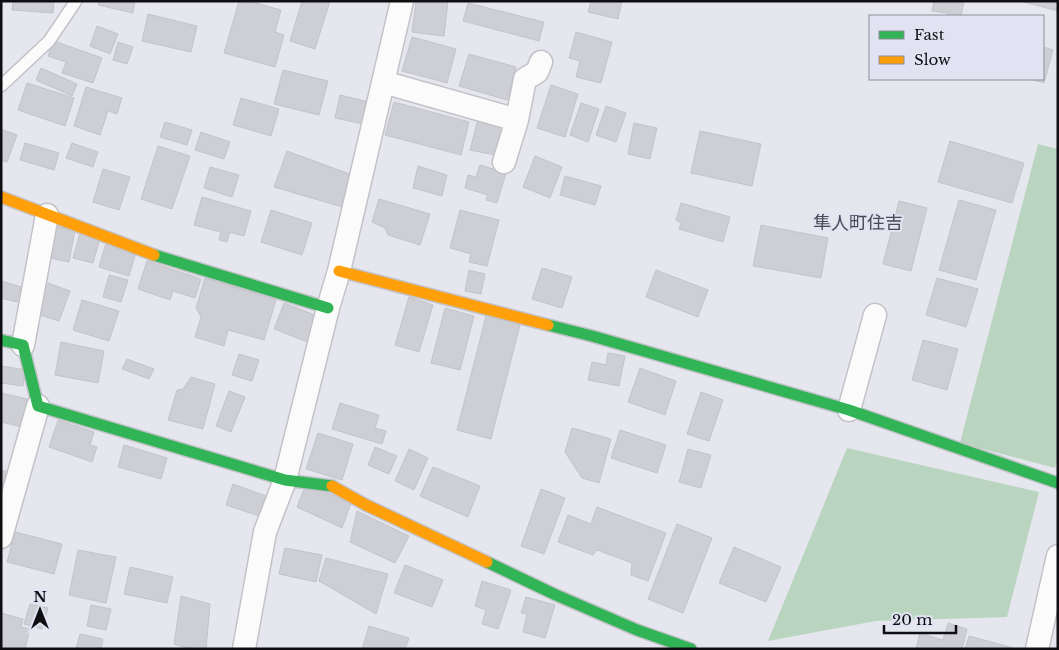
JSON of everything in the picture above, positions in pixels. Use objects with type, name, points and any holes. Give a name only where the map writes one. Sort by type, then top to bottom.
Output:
[{"type":"street","points":[[244,649],[264,532],[285,480],[339,271],[402,1]]},
{"type":"street","points":[[504,162],[517,120],[525,79],[537,72],[541,62]]},
{"type":"street","points":[[383,82],[517,120]]},
{"type":"street","points":[[1,197],[165,259],[328,308]]},
{"type":"street","points":[[1,537],[38,406],[23,345],[47,215]]},
{"type":"street","points":[[339,271],[592,336],[849,410],[1058,483]]},
{"type":"street","points":[[849,410],[875,315]]},
{"type":"street","points":[[1,340],[23,345]]},
{"type":"street","points":[[38,406],[285,480],[334,486],[366,505],[556,595],[637,630],[691,649]]},
{"type":"street","points":[[1037,649],[1058,556]]},
{"type":"lane","points":[[1,86],[49,41],[76,1]]},
{"type":"green space","points":[[1038,144],[1058,149],[1058,458],[1055,468],[960,443]]},
{"type":"green space","points":[[847,448],[1039,492],[1007,617],[876,621],[768,641]]},
{"type":"building","points":[[13,1],[54,1],[53,13],[12,10]]},
{"type":"building","points":[[99,1],[135,1],[133,13],[98,5]]},
{"type":"building","points":[[239,1],[249,1],[281,10],[275,32],[284,35],[275,67],[224,53]]},
{"type":"building","points":[[302,1],[330,1],[315,49],[290,41]]},
{"type":"building","points":[[416,1],[448,1],[444,36],[412,32]]},
{"type":"building","points":[[591,1],[622,1],[618,19],[588,12]]},
{"type":"building","points":[[934,1],[964,1],[961,15],[947,15],[947,13],[932,11]]},
{"type":"building","points":[[1020,1],[1058,1],[1058,11]]},
{"type":"building","points":[[468,3],[544,22],[539,41],[463,21]]},
{"type":"building","points":[[148,14],[197,26],[191,52],[142,41]]},
{"type":"building","points":[[97,26],[118,34],[110,54],[90,46]]},
{"type":"building","points":[[576,32],[612,42],[601,83],[576,77],[580,61],[569,58]]},
{"type":"building","points":[[412,37],[456,49],[447,83],[402,71]]},
{"type":"building","points":[[54,41],[102,58],[93,83],[62,73],[66,62],[48,56]]},
{"type":"building","points":[[118,42],[133,47],[127,64],[113,60]]},
{"type":"building","points":[[1044,47],[1053,50],[1044,83],[1034,80],[1044,80]]},
{"type":"building","points":[[469,54],[516,67],[507,100],[459,86]]},
{"type":"building","points":[[41,68],[77,84],[72,96],[36,80]]},
{"type":"building","points":[[283,70],[328,81],[319,115],[274,104]]},
{"type":"building","points":[[27,83],[74,98],[65,126],[18,110]]},
{"type":"building","points":[[551,85],[578,94],[565,137],[537,128]]},
{"type":"building","points":[[86,87],[122,98],[117,114],[108,111],[100,135],[74,126]]},
{"type":"building","points":[[340,95],[369,102],[364,124],[335,118]]},
{"type":"building","points":[[241,98],[279,109],[271,136],[233,125]]},
{"type":"building","points":[[394,102],[469,122],[461,155],[385,135]]},
{"type":"building","points":[[581,103],[599,109],[588,142],[570,135]]},
{"type":"building","points":[[606,106],[626,113],[616,142],[596,135]]},
{"type":"building","points":[[478,119],[507,126],[500,156],[470,150]]},
{"type":"building","points":[[165,122],[192,130],[187,145],[160,137]]},
{"type":"building","points":[[634,123],[657,128],[650,159],[628,154]]},
{"type":"building","points":[[1,129],[17,135],[7,162],[1,160]]},
{"type":"building","points":[[700,131],[761,144],[752,186],[691,173]]},
{"type":"building","points":[[201,132],[230,142],[224,159],[195,150]]},
{"type":"building","points":[[950,141],[1024,163],[1012,203],[938,182]]},
{"type":"building","points":[[25,143],[59,153],[54,170],[20,160]]},
{"type":"building","points":[[72,143],[98,152],[93,167],[66,158]]},
{"type":"building","points":[[158,146],[190,156],[172,209],[141,199]]},
{"type":"building","points":[[287,151],[355,176],[346,208],[274,187]]},
{"type":"building","points":[[535,156],[562,167],[550,198],[523,187]]},
{"type":"building","points":[[480,165],[506,173],[497,203],[486,200],[488,195],[465,188],[468,175],[476,177]]},
{"type":"building","points":[[418,166],[447,175],[442,196],[413,188]]},
{"type":"building","points":[[210,167],[239,175],[232,197],[204,188]]},
{"type":"building","points":[[103,169],[130,177],[119,210],[93,202]]},
{"type":"building","points":[[565,176],[601,186],[595,205],[560,195]]},
{"type":"building","points":[[202,197],[251,211],[244,236],[230,232],[227,242],[219,240],[221,232],[194,225]]},
{"type":"building","points":[[379,199],[430,214],[420,245],[388,235],[385,228],[372,222]]},
{"type":"building","points":[[959,200],[996,210],[976,280],[939,270]]},
{"type":"building","points":[[899,201],[927,208],[911,271],[883,264]]},
{"type":"building","points":[[681,203],[730,217],[723,242],[679,229],[681,223],[676,220]]},
{"type":"building","points":[[271,210],[312,223],[302,255],[261,242]]},
{"type":"building","points":[[460,210],[499,220],[487,266],[469,262],[471,254],[450,248]]},
{"type":"building","points":[[761,225],[828,238],[821,278],[753,266]]},
{"type":"building","points":[[52,226],[75,230],[69,262],[46,257]]},
{"type":"building","points":[[80,233],[100,238],[93,263],[73,258]]},
{"type":"building","points":[[106,243],[136,252],[129,276],[99,267]]},
{"type":"building","points":[[147,261],[201,279],[195,298],[173,291],[170,300],[138,289]]},
{"type":"building","points":[[542,268],[572,277],[562,308],[532,299]]},
{"type":"building","points":[[469,270],[485,274],[481,294],[465,291]]},
{"type":"building","points":[[656,270],[708,290],[698,317],[646,297]]},
{"type":"building","points":[[109,275],[128,280],[121,302],[103,297]]},
{"type":"building","points":[[205,278],[276,300],[264,340],[228,330],[224,346],[195,337],[201,317],[196,308]]},
{"type":"building","points":[[937,278],[978,289],[966,327],[926,315]]},
{"type":"building","points":[[1,281],[21,287],[17,302],[1,298]]},
{"type":"building","points":[[45,282],[70,291],[59,321],[34,313]]},
{"type":"building","points":[[409,297],[433,305],[419,352],[395,345]]},
{"type":"building","points":[[82,300],[119,311],[109,341],[73,330]]},
{"type":"building","points":[[284,303],[320,317],[310,343],[274,329]]},
{"type":"building","points":[[445,308],[474,316],[460,370],[431,363]]},
{"type":"building","points":[[487,312],[521,321],[491,439],[457,430]]},
{"type":"building","points":[[923,340],[958,349],[947,390],[912,380]]},
{"type":"building","points":[[61,342],[104,351],[98,383],[55,375]]},
{"type":"building","points":[[608,353],[625,356],[619,386],[588,380],[592,362],[606,365]]},
{"type":"building","points":[[239,354],[259,360],[252,381],[232,375]]},
{"type":"building","points":[[127,359],[154,369],[149,379],[122,369]]},
{"type":"building","points":[[1,366],[26,370],[23,386],[1,383]]},
{"type":"building","points":[[640,368],[676,381],[665,415],[628,402]]},
{"type":"building","points":[[191,377],[215,384],[203,429],[168,420],[177,390],[183,389]]},
{"type":"building","points":[[229,391],[245,397],[231,432],[216,426]]},
{"type":"building","points":[[701,392],[723,400],[709,441],[687,434]]},
{"type":"building","points":[[1,393],[27,399],[22,427],[1,422]]},
{"type":"building","points":[[340,403],[379,415],[375,428],[386,431],[382,444],[332,429]]},
{"type":"building","points":[[58,420],[94,432],[90,445],[97,447],[92,462],[49,447]]},
{"type":"building","points":[[572,428],[611,439],[599,483],[582,478],[565,452]]},
{"type":"building","points":[[620,430],[666,445],[657,473],[611,458]]},
{"type":"building","points":[[318,433],[353,444],[342,480],[306,469]]},
{"type":"building","points":[[124,445],[167,458],[161,479],[118,467]]},
{"type":"building","points":[[375,447],[397,456],[389,474],[368,465]]},
{"type":"building","points":[[409,449],[428,458],[414,490],[395,481]]},
{"type":"building","points":[[688,449],[711,455],[701,488],[679,482]]},
{"type":"building","points":[[433,467],[480,486],[468,517],[420,496]]},
{"type":"building","points":[[1,470],[13,473],[9,490],[1,488]]},
{"type":"building","points":[[233,484],[266,496],[259,516],[226,505]]},
{"type":"building","points":[[306,484],[351,503],[342,528],[297,507]]},
{"type":"building","points":[[541,489],[565,498],[544,554],[521,546]]},
{"type":"building","points":[[597,507],[666,533],[648,581],[631,575],[632,563],[597,550],[593,555],[558,542],[568,515],[591,524]]},
{"type":"building","points":[[357,511],[409,536],[395,563],[350,542]]},
{"type":"building","points":[[677,524],[712,538],[683,613],[648,599]]},
{"type":"building","points":[[15,532],[62,544],[54,574],[7,562]]},
{"type":"building","points":[[734,547],[781,567],[766,602],[719,583]]},
{"type":"building","points":[[285,548],[322,555],[316,582],[279,574]]},
{"type":"building","points":[[78,550],[116,557],[106,603],[69,595]]},
{"type":"building","points":[[326,558],[388,574],[376,614],[319,581]]},
{"type":"building","points":[[405,565],[443,580],[432,607],[394,593]]},
{"type":"building","points":[[130,567],[173,577],[167,603],[124,594]]},
{"type":"building","points":[[482,581],[511,590],[498,629],[482,624],[486,610],[475,606]]},
{"type":"building","points":[[181,596],[210,604],[206,649],[191,649],[174,644]]},
{"type":"building","points":[[526,597],[555,605],[545,638],[523,632],[527,614],[521,613]]},
{"type":"building","points":[[30,604],[48,608],[42,629],[24,624]]},
{"type":"building","points":[[91,605],[111,609],[106,630],[87,626]]},
{"type":"building","points":[[1,613],[23,619],[21,627],[30,629],[25,649],[1,649]]},
{"type":"building","points":[[948,623],[967,629],[962,649],[916,649],[920,633],[943,640]]},
{"type":"building","points":[[369,626],[409,638],[405,649],[362,649]]},
{"type":"building","points":[[80,634],[103,639],[101,649],[76,649]]},
{"type":"building","points":[[969,636],[1017,649],[965,649]]},
{"type":"traffic: fast","points":[[154,255],[328,308]]},
{"type":"traffic: fast","points":[[548,325],[849,410],[1058,483]]},
{"type":"traffic: fast","points":[[1,340],[23,345],[38,406],[285,480],[332,486]]},
{"type":"traffic: fast","points":[[487,562],[556,595],[637,630],[691,649]]},
{"type":"traffic: slow","points":[[1,197],[154,255]]},
{"type":"traffic: slow","points":[[339,271],[548,325]]},
{"type":"traffic: slow","points":[[332,486],[366,505],[487,562]]},
{"type":"district","name":"隼人町住吉","points":[[858,223]]}]
